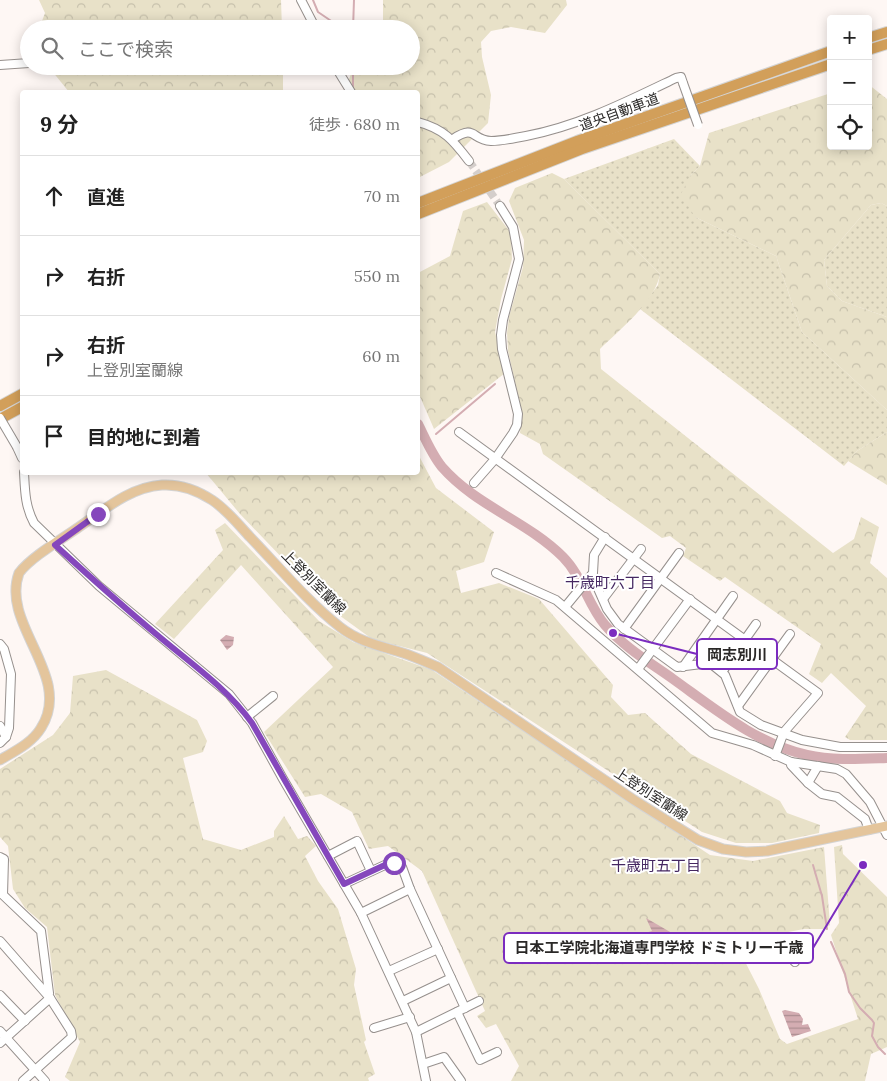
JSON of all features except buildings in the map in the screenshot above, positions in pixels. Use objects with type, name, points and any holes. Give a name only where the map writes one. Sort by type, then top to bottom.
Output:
[{"type":"highway","points":[[872,37],[887,32]]},
{"type":"highway","points":[[872,49],[887,44]]},
{"type":"highway","name":"道央自動車道","points":[[420,202],[577,141],[827,52]]},
{"type":"highway","name":"道央自動車道","points":[[420,213],[582,149],[827,65]]},
{"type":"highway","points":[[0,406],[20,395]]},
{"type":"highway","points":[[0,418],[20,408]]},
{"type":"main road","name":"上登別室蘭線","points":[[0,760],[36,735],[46,715],[48,696],[46,686],[12,618],[10,599],[19,573],[28,564],[129,494],[162,485],[195,491],[213,500],[316,607],[342,628],[362,641],[405,654],[438,667],[634,800],[698,840],[723,849],[767,852],[869,830],[885,830]]},
{"type":"street","points":[[301,0],[311,20]]},
{"type":"street","points":[[0,64],[20,64]]},
{"type":"street","points":[[341,75],[350,90]]},
{"type":"street","points":[[453,140],[464,132],[470,132],[490,141],[532,135],[589,117],[681,77],[698,125]]},
{"type":"street","points":[[420,123],[435,128],[453,140],[469,161]]},
{"type":"street","points":[[474,483],[496,459],[517,425],[518,414],[502,349],[501,335],[503,320],[519,259],[513,228],[500,206]]},
{"type":"street","points":[[0,418],[20,454]]},
{"type":"street","points":[[459,432],[818,693],[783,734],[777,753]]},
{"type":"street","points":[[24,475],[25,501],[28,513],[34,523],[99,586],[221,688],[248,717],[362,912],[416,1032],[426,1081]]},
{"type":"street","points":[[565,607],[591,577],[594,555],[605,538]]},
{"type":"street","points":[[603,599],[641,549]]},
{"type":"street","points":[[624,629],[679,553]]},
{"type":"street","points":[[496,572],[552,597],[639,667],[712,733],[777,753],[791,762],[837,769],[852,779],[870,802],[885,830]]},
{"type":"street","points":[[591,577],[607,609],[618,624],[677,667],[710,663],[725,675],[740,712],[761,725],[802,740],[840,747],[887,747]]},
{"type":"street","points":[[682,667],[733,596]]},
{"type":"street","points":[[639,667],[690,600]]},
{"type":"street","points":[[722,672],[756,624]]},
{"type":"street","points":[[738,706],[790,634]]},
{"type":"street","points":[[0,644],[4,649],[11,674],[9,728],[3,740]]},
{"type":"street","points":[[248,717],[273,696]]},
{"type":"street","points":[[0,726],[3,740]]},
{"type":"street","points":[[791,762],[791,765],[808,783],[822,794],[837,797],[865,819],[869,830]]},
{"type":"street","points":[[808,783],[818,766]]},
{"type":"street","points":[[328,856],[357,841],[371,871]]},
{"type":"street","points":[[0,857],[4,860],[2,883],[4,894],[40,931],[50,998]]},
{"type":"street","points":[[344,884],[387,864],[394,863],[402,867],[410,889],[451,978],[480,1060],[497,1052]]},
{"type":"street","points":[[362,912],[410,889]]},
{"type":"street","points":[[765,940],[766,949],[770,953],[788,957],[795,962]]},
{"type":"street","points":[[0,941],[50,998],[71,1031],[72,1037],[23,1081]]},
{"type":"street","points":[[389,972],[438,949]]},
{"type":"street","points":[[403,1001],[451,978]]},
{"type":"street","points":[[0,995],[25,1021]]},
{"type":"street","points":[[3,1040],[50,998]]},
{"type":"street","points":[[416,1032],[479,1001]]},
{"type":"street","points":[[374,1028],[410,1017]]},
{"type":"street","points":[[0,1031],[3,1040],[45,1081]]},
{"type":"street","points":[[423,1064],[444,1056],[461,1081]]},
{"type":"green space","points":[[39,0],[281,0],[282,20],[42,20],[45,13]]},
{"type":"green space","points":[[383,0],[566,0],[567,5],[545,33],[511,27],[491,31],[481,42],[482,57],[491,95],[488,123],[449,162],[420,177],[420,90],[354,90],[348,82],[351,75],[420,75],[420,20],[383,20]]},
{"type":"green space","points":[[55,75],[283,75],[283,90],[67,90]]},
{"type":"green space","points":[[872,87],[887,99],[887,206],[881,203],[871,205],[824,260],[827,286],[842,301],[887,317],[887,410],[802,332],[776,256],[695,217],[681,194],[690,176],[700,166],[709,133],[827,94],[827,150],[872,150]]},
{"type":"green space","points":[[674,139],[700,166],[690,176],[695,217],[776,256],[802,332],[887,410],[887,432],[857,451],[844,466],[640,309],[658,285],[660,274],[564,179]]},
{"type":"green space","points":[[552,173],[564,179],[660,274],[657,284],[644,305],[600,349],[601,369],[833,553],[854,539],[861,517],[879,527],[870,563],[887,578],[887,740],[850,740],[845,737],[866,706],[831,673],[822,683],[809,674],[821,644],[725,577],[720,581],[683,556],[686,548],[670,536],[662,538],[543,454],[540,444],[520,433],[522,413],[508,351],[507,333],[509,317],[523,267],[524,240],[509,201],[515,188]]},
{"type":"green space","points":[[487,202],[511,233],[512,259],[501,299],[495,332],[505,373],[434,429],[420,397],[420,272],[450,256],[463,211]]},
{"type":"green space","points":[[881,203],[887,206],[887,317],[842,301],[827,286],[824,260],[871,205]]},
{"type":"green space","points":[[887,432],[887,485],[848,461],[857,451]]},
{"type":"green space","points":[[420,458],[436,488],[494,532],[484,562],[456,571],[461,593],[499,583],[539,599],[613,685],[611,697],[628,715],[645,713],[691,754],[780,801],[787,813],[820,825],[819,833],[772,843],[736,843],[702,832],[427,653],[372,639],[332,610],[240,514],[208,475],[420,475]]},
{"type":"green space","points":[[225,523],[319,621],[353,642],[432,670],[710,855],[753,861],[824,847],[830,925],[823,929],[804,929],[735,942],[759,989],[780,1039],[787,1044],[858,1019],[831,935],[839,923],[834,847],[842,845],[843,854],[887,897],[887,1047],[871,1054],[865,1081],[511,1081],[519,1066],[496,1024],[486,1028],[477,1016],[485,1011],[422,871],[388,846],[369,849],[352,812],[321,794],[305,797],[264,732],[333,667],[241,565],[174,639],[155,624],[223,550],[215,530]]},
{"type":"green space","points":[[106,670],[197,720],[207,741],[203,752],[183,758],[203,839],[241,850],[274,837],[274,831],[284,816],[298,839],[307,836],[316,846],[305,856],[318,881],[338,909],[356,969],[354,985],[366,1040],[364,1042],[375,1074],[368,1078],[369,1081],[70,1081],[65,1077],[80,1042],[55,995],[47,927],[25,908],[13,889],[8,846],[0,837],[0,769],[53,735],[70,713],[73,676]]},
{"type":"shaded area","points":[[226,635],[234,637],[233,645],[227,650],[220,640]]},
{"type":"shaded area","points":[[646,918],[687,943],[676,952],[661,939],[645,933],[652,931]]},
{"type":"shaded area","points":[[782,1011],[799,1013],[803,1019],[802,1025],[808,1024],[811,1031],[792,1037]]},
{"type":"waterway","points":[[313,0],[318,12],[330,20]]},
{"type":"waterway","points":[[353,20],[354,0]]},
{"type":"waterway","points":[[353,75],[353,89]]},
{"type":"waterway","points":[[436,434],[495,384]]},
{"type":"waterway","points":[[420,428],[438,462],[455,481],[534,533],[563,557],[575,573],[599,617],[620,640],[721,713],[771,743],[807,755],[847,759],[887,758]]},
{"type":"waterway","points":[[813,865],[822,896],[827,929]]},
{"type":"waterway","points":[[831,942],[845,974],[849,992],[874,1023],[872,1036],[878,1047],[885,1054]]},
{"type":"tunnel","points":[[469,161],[500,206]]},
{"type":"place","name":"岡志別川","points":[[613,633]]},
{"type":"place","name":"日本工学院北海道専門学校 ドミトリー千歳","points":[[863,865]]},
{"type":"district","name":"千歳町六丁目","points":[[610,583]]},
{"type":"district","name":"千歳町五丁目","points":[[656,866]]},
{"type":"route","points":[[98,514],[55,545],[99,586],[229,694],[242,709],[252,723],[344,884],[387,864],[394,863]]}]
